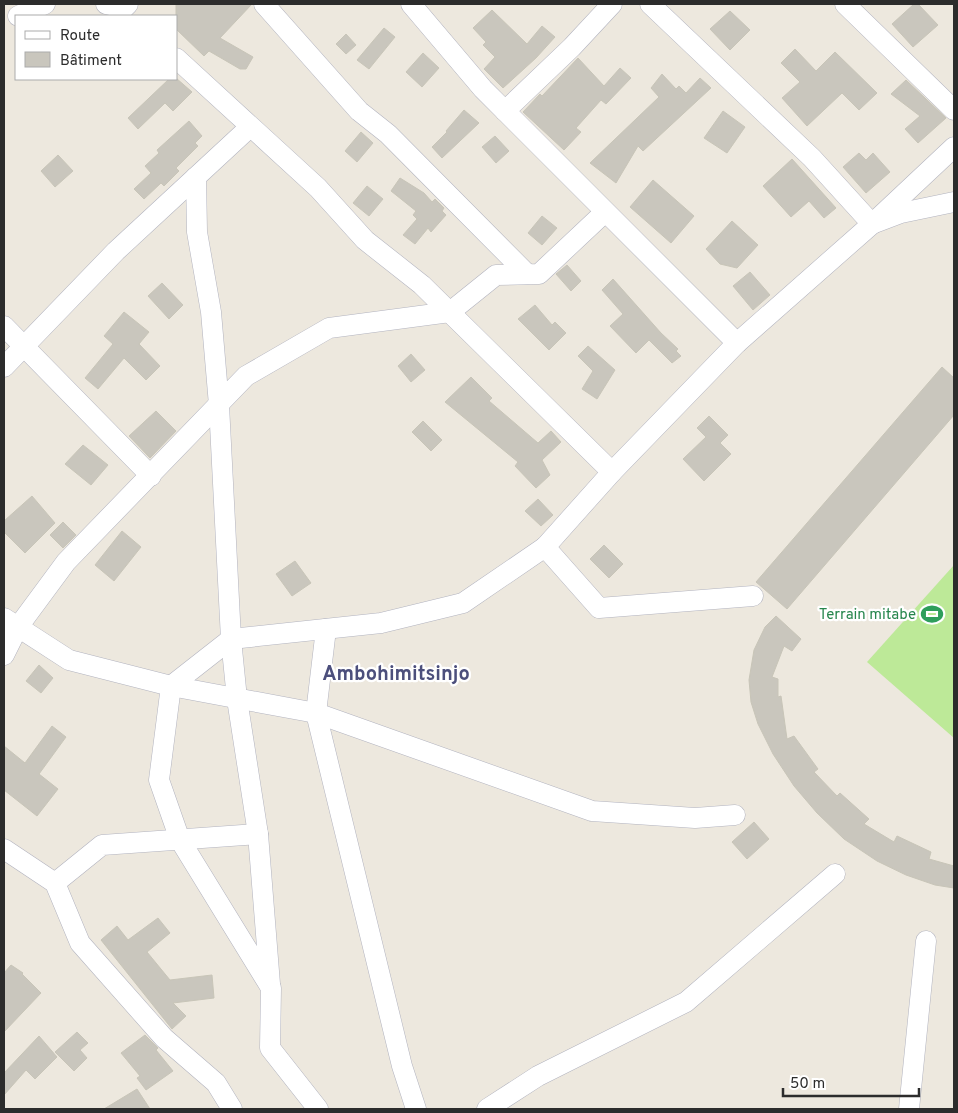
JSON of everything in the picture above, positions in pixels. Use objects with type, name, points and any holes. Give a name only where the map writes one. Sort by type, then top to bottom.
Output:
[{"type":"street","points":[[21,15],[45,4]]},
{"type":"street","points":[[264,4],[359,111],[388,134],[527,274]]},
{"type":"street","points":[[410,4],[505,111],[737,344]]},
{"type":"street","points":[[505,111],[572,47],[612,4]]},
{"type":"street","points":[[650,4],[812,158],[858,211],[872,224]]},
{"type":"street","points":[[846,4],[954,110]]},
{"type":"street","points":[[178,60],[318,188],[365,240],[422,285],[612,472]]},
{"type":"street","points":[[4,367],[116,251],[250,127]]},
{"type":"street","points":[[271,988],[180,840],[159,780],[170,686],[231,639],[381,623],[463,604],[545,547],[612,472],[737,344],[872,224],[954,147]]},
{"type":"street","points":[[196,177],[197,232],[211,312],[219,405],[231,639],[237,699],[258,834],[271,988],[270,1048],[318,1109]]},
{"type":"street","points":[[872,224],[901,213],[954,202]]},
{"type":"street","points":[[4,655],[11,622],[66,562],[246,376],[329,328],[450,312],[496,274],[539,274],[605,212]]},
{"type":"street","points":[[4,326],[151,476]]},
{"type":"street","points":[[545,547],[599,608],[753,596]]},
{"type":"street","points":[[11,622],[69,660],[170,686],[316,713],[592,811],[695,818],[736,815]]},
{"type":"street","points":[[326,629],[316,713],[402,1066],[416,1109]]},
{"type":"street","points":[[55,883],[102,845],[258,834]]},
{"type":"street","points":[[4,849],[55,883],[80,943],[164,1038],[216,1083],[232,1109]]},
{"type":"street","points":[[487,1109],[538,1076],[686,1002],[835,874]]},
{"type":"street","points":[[909,1109],[926,941]]},
{"type":"green space","name":"Terrain mitabe","points":[[954,565],[954,738],[867,662]]},
{"type":"building","points":[[176,4],[252,4],[220,38],[253,57],[246,69],[240,69],[209,51],[204,56],[178,31],[178,15],[176,15]]},
{"type":"building","points":[[914,4],[918,4],[938,25],[913,47],[892,24]]},
{"type":"building","points":[[492,10],[527,44],[542,26],[555,37],[536,58],[503,88],[484,69],[495,57],[483,45],[486,42],[473,28]]},
{"type":"building","points":[[730,11],[750,30],[730,50],[710,29]]},
{"type":"building","points":[[384,28],[395,37],[369,69],[357,60]]},
{"type":"building","points":[[346,34],[356,45],[346,54],[336,44]]},
{"type":"building","points":[[795,49],[816,71],[835,52],[877,93],[859,110],[842,93],[807,126],[782,98],[800,82],[781,63]]},
{"type":"building","points":[[423,53],[439,68],[422,87],[406,72]]},
{"type":"building","points":[[578,58],[604,86],[620,68],[631,78],[606,104],[601,100],[576,128],[581,132],[564,150],[523,112],[540,94],[542,96]]},
{"type":"building","points":[[662,74],[676,89],[679,86],[686,93],[700,78],[711,88],[643,151],[638,146],[616,183],[590,163],[659,97],[651,88]]},
{"type":"building","points":[[168,80],[178,80],[192,92],[173,111],[165,103],[138,129],[128,118]]},
{"type":"building","points":[[906,80],[946,118],[918,143],[905,129],[920,116],[891,94]]},
{"type":"building","points":[[464,110],[479,123],[442,158],[432,147],[447,132]]},
{"type":"building","points":[[723,111],[745,127],[727,153],[704,138]]},
{"type":"building","points":[[189,121],[202,136],[195,143],[198,146],[176,168],[179,171],[164,186],[161,183],[144,199],[134,189],[151,173],[145,166],[159,153],[157,150]]},
{"type":"building","points":[[361,132],[373,143],[357,162],[345,151]]},
{"type":"building","points":[[495,136],[509,151],[496,163],[482,147]]},
{"type":"building","points":[[859,153],[866,160],[873,153],[890,172],[866,193],[843,167]]},
{"type":"building","points":[[58,155],[73,171],[55,187],[41,171]]},
{"type":"building","points":[[792,159],[836,208],[824,218],[809,201],[791,217],[763,186]]},
{"type":"building","points":[[400,178],[424,193],[432,202],[435,199],[444,208],[442,211],[446,215],[431,232],[428,228],[415,244],[403,235],[417,219],[413,215],[416,211],[391,191]]},
{"type":"building","points":[[653,180],[694,216],[671,243],[630,207]]},
{"type":"building","points":[[367,186],[383,199],[369,216],[353,203]]},
{"type":"building","points":[[542,216],[557,228],[542,245],[528,233]]},
{"type":"building","points":[[732,221],[758,245],[737,268],[720,264],[706,249]]},
{"type":"building","points":[[567,265],[581,281],[571,291],[556,274]]},
{"type":"building","points":[[750,272],[770,295],[753,310],[733,286]]},
{"type":"building","points":[[613,279],[661,333],[678,349],[676,351],[681,356],[672,363],[649,340],[636,353],[610,326],[623,314],[602,290]]},
{"type":"building","points":[[162,283],[183,305],[169,319],[148,296]]},
{"type":"building","points":[[535,305],[552,325],[555,322],[566,333],[549,350],[518,319]]},
{"type":"building","points":[[124,312],[149,332],[139,344],[160,366],[146,380],[124,358],[98,389],[85,378],[113,344],[104,336]]},
{"type":"building","points":[[588,346],[615,370],[597,399],[582,389],[593,371],[578,356]]},
{"type":"building","points":[[411,354],[425,370],[411,382],[398,366]]},
{"type":"building","points":[[942,367],[954,378],[954,415],[787,609],[756,582]]},
{"type":"building","points":[[471,377],[492,398],[489,401],[538,443],[551,431],[561,442],[542,460],[550,475],[536,488],[515,466],[518,462],[445,402]]},
{"type":"building","points":[[156,411],[176,431],[150,458],[129,436]]},
{"type":"building","points":[[709,416],[728,435],[720,443],[731,454],[704,481],[683,459],[706,437],[697,428]]},
{"type":"building","points":[[423,421],[442,440],[431,451],[412,432]]},
{"type":"building","points":[[83,445],[108,465],[91,485],[65,464]]},
{"type":"building","points":[[32,496],[55,523],[25,553],[4,532],[4,521]]},
{"type":"building","points":[[538,499],[553,515],[541,526],[525,511]]},
{"type":"building","points":[[63,522],[76,535],[63,548],[50,535]]},
{"type":"building","points":[[122,531],[141,547],[114,581],[95,565]]},
{"type":"building","points":[[604,545],[623,564],[609,578],[590,559]]},
{"type":"building","points":[[295,561],[311,583],[292,596],[276,574]]},
{"type":"building","points":[[776,616],[801,639],[792,651],[784,646],[772,677],[778,679],[778,697],[781,696],[787,739],[794,736],[818,769],[814,772],[837,796],[840,793],[869,819],[864,824],[894,842],[897,836],[931,852],[929,859],[954,866],[954,888],[935,885],[906,875],[877,861],[844,839],[817,813],[794,786],[773,754],[758,724],[751,702],[749,680],[754,650],[765,627]]},
{"type":"building","points":[[39,665],[53,678],[41,693],[26,681]]},
{"type":"building","points":[[52,726],[66,737],[39,774],[58,789],[37,816],[4,790],[4,746],[25,763]]},
{"type":"building","points":[[754,822],[769,839],[747,859],[732,842]]},
{"type":"building","points":[[158,918],[170,933],[147,952],[170,980],[212,975],[214,998],[173,1003],[186,1016],[172,1029],[101,940],[117,926],[128,940]]},
{"type":"building","points":[[11,965],[23,973],[41,993],[4,1032],[4,973]]},
{"type":"building","points":[[77,1032],[88,1043],[80,1050],[87,1058],[74,1071],[55,1052]]},
{"type":"building","points":[[145,1035],[158,1048],[156,1050],[173,1071],[146,1090],[137,1078],[140,1076],[121,1053]]},
{"type":"building","points":[[39,1036],[57,1057],[35,1079],[26,1070],[4,1095],[4,1073]]},
{"type":"building","points":[[137,1089],[150,1109],[104,1109]]},
{"type":"place","name":"Terrain mitabe","points":[[932,614]]},
{"type":"district","name":"Ambohimitsinjo","points":[[396,673]]}]
